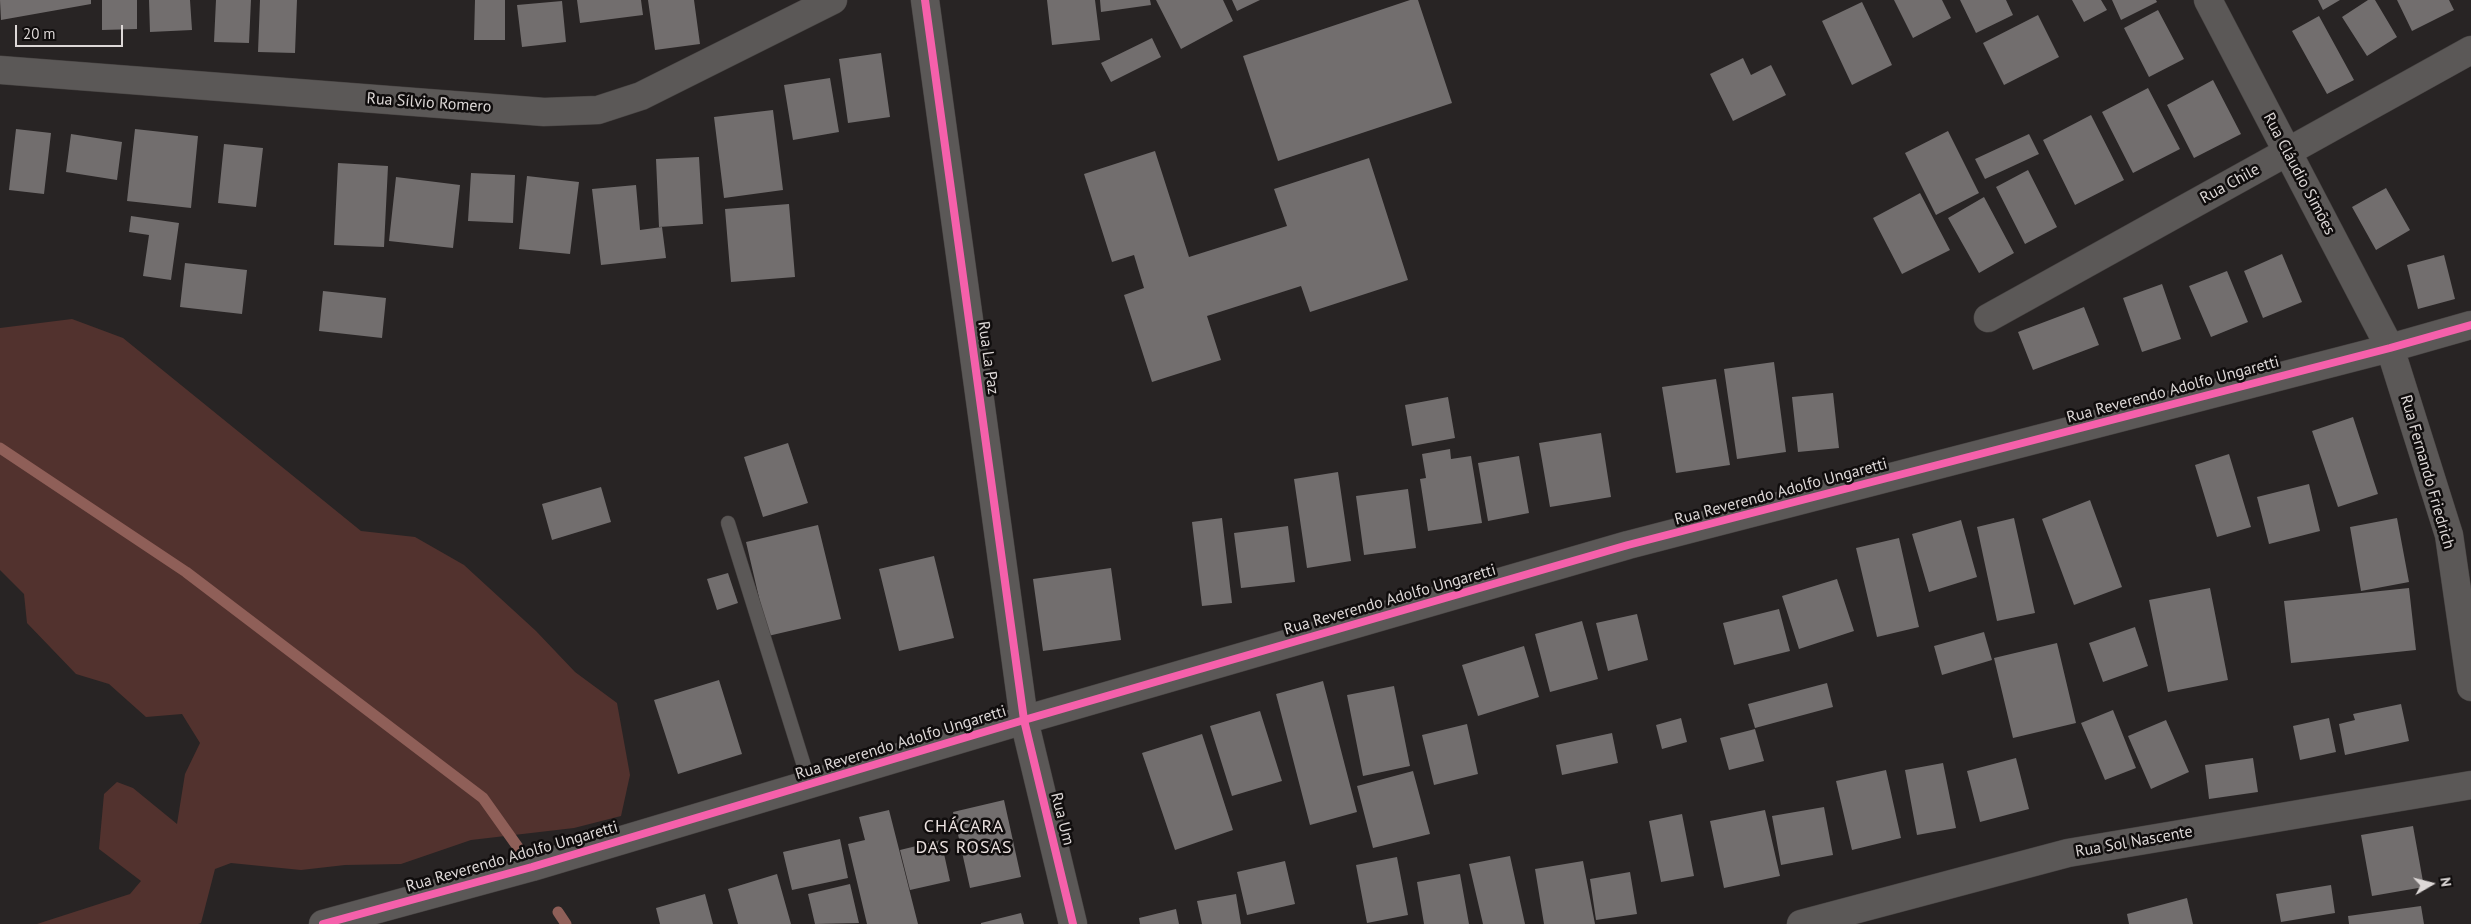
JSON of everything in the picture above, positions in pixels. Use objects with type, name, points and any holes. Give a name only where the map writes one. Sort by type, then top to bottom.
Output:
[{"type":"street","name":"Rua Sílvio Romero","points":[[0,70],[544,112],[598,110],[641,96],[833,0]]},
{"type":"street","name":"Rua La Paz","points":[[925,0],[1024,720]]},
{"type":"street","name":"Rua Cláudio Simões","points":[[2208,0],[2390,348]]},
{"type":"street","name":"Rua Chile","points":[[1988,318],[2471,50]]},
{"type":"street","name":"Rua Reverendo Adolfo Ungaretti","points":[[323,924],[532,867],[1024,720],[1628,545],[2390,348],[2471,325]]},
{"type":"street","name":"Rua Fernando Friedrich","points":[[2390,348],[2449,535],[2471,687]]},
{"type":"street","name":"Rua Um","points":[[1024,720],[1073,924]]},
{"type":"street","name":"Rua Sol Nascente","points":[[1802,924],[2068,853],[2471,785]]},
{"type":"lane","points":[[728,523],[810,785]]},
{"type":"shaded area","points":[[72,319],[123,338],[361,531],[415,537],[464,565],[536,631],[575,672],[617,703],[630,775],[621,816],[574,828],[471,840],[401,864],[345,865],[301,870],[231,863],[215,869],[201,923],[198,924],[37,924],[130,894],[141,881],[99,849],[104,794],[117,782],[133,788],[177,824],[185,774],[200,743],[182,714],[146,717],[109,684],[76,674],[27,623],[24,594],[0,570],[0,328]]},
{"type":"building","points":[[0,0],[91,0],[91,4],[1,20]]},
{"type":"building","points":[[102,0],[137,0],[137,29],[102,30]]},
{"type":"building","points":[[149,0],[190,0],[192,30],[150,32]]},
{"type":"building","points":[[216,0],[251,0],[249,43],[214,42]]},
{"type":"building","points":[[260,0],[297,0],[295,53],[258,52]]},
{"type":"building","points":[[475,0],[505,0],[505,40],[474,40]]},
{"type":"building","points":[[577,0],[641,0],[643,15],[580,23]]},
{"type":"building","points":[[648,0],[694,0],[700,44],[655,50]]},
{"type":"building","points":[[1047,0],[1095,0],[1100,40],[1052,45]]},
{"type":"building","points":[[1100,0],[1150,0],[1151,5],[1101,12]]},
{"type":"building","points":[[1156,0],[1223,0],[1233,21],[1181,49]]},
{"type":"building","points":[[1232,0],[1260,0],[1237,11]]},
{"type":"building","points":[[1410,0],[1418,0],[1452,103],[1278,161],[1243,56]]},
{"type":"building","points":[[1894,0],[1942,0],[1951,18],[1913,38]]},
{"type":"building","points":[[1960,0],[2006,0],[2013,15],[1976,33]]},
{"type":"building","points":[[2072,0],[2101,0],[2107,10],[2084,22]]},
{"type":"building","points":[[2112,0],[2156,0],[2157,2],[2121,20]]},
{"type":"building","points":[[2318,0],[2340,0],[2323,10]]},
{"type":"building","points":[[2368,0],[2375,0],[2397,37],[2367,56],[2342,17]]},
{"type":"building","points":[[2397,0],[2449,0],[2454,10],[2412,31]]},
{"type":"building","points":[[562,1],[566,42],[522,47],[517,5]]},
{"type":"building","points":[[1862,2],[1892,65],[1852,85],[1822,21]]},
{"type":"building","points":[[2158,10],[2184,59],[2149,77],[2124,28]]},
{"type":"building","points":[[2038,15],[2059,57],[2004,85],[1983,43]]},
{"type":"building","points":[[2319,16],[2354,80],[2327,94],[2292,31]]},
{"type":"building","points":[[1152,38],[1161,57],[1111,82],[1101,63]]},
{"type":"building","points":[[881,53],[890,117],[848,123],[839,59]]},
{"type":"building","points":[[1743,58],[1751,75],[1771,65],[1786,95],[1733,121],[1710,74]]},
{"type":"building","points":[[830,78],[839,132],[793,140],[784,85]]},
{"type":"building","points":[[2213,80],[2241,134],[2194,158],[2167,105]]},
{"type":"building","points":[[2148,88],[2180,149],[2133,173],[2102,112]]},
{"type":"building","points":[[773,110],[783,190],[724,198],[714,117]]},
{"type":"building","points":[[2091,115],[2124,180],[2075,205],[2043,140]]},
{"type":"building","points":[[16,129],[51,133],[44,194],[9,190]]},
{"type":"building","points":[[135,129],[198,136],[191,208],[127,201]]},
{"type":"building","points":[[1948,131],[1979,193],[1936,215],[1905,153]]},
{"type":"building","points":[[71,134],[122,142],[117,180],[66,172]]},
{"type":"building","points":[[2029,134],[2039,154],[1985,179],[1975,159]]},
{"type":"building","points":[[224,144],[263,148],[256,207],[218,203]]},
{"type":"building","points":[[1155,151],[1189,257],[1287,226],[1274,189],[1369,158],[1408,280],[1310,312],[1301,286],[1207,316],[1221,360],[1152,382],[1124,295],[1144,288],[1134,255],[1112,262],[1084,174]]},
{"type":"building","points":[[699,157],[703,224],[659,227],[656,159]]},
{"type":"building","points":[[338,163],[388,166],[384,247],[334,245]]},
{"type":"building","points":[[2028,170],[2057,227],[2025,244],[1996,187]]},
{"type":"building","points":[[471,173],[515,175],[513,223],[468,221]]},
{"type":"building","points":[[527,176],[579,182],[570,254],[519,249]]},
{"type":"building","points":[[396,177],[460,185],[453,248],[389,241]]},
{"type":"building","points":[[636,185],[640,230],[662,227],[666,258],[601,265],[592,189]]},
{"type":"building","points":[[2386,188],[2410,230],[2376,250],[2352,207]]},
{"type":"building","points":[[1920,193],[1950,250],[1902,274],[1873,218]]},
{"type":"building","points":[[1984,197],[2014,253],[1979,273],[1948,218]]},
{"type":"building","points":[[789,204],[795,277],[731,282],[725,209]]},
{"type":"building","points":[[131,216],[179,223],[171,280],[143,276],[149,235],[129,232]]},
{"type":"building","points":[[2282,254],[2302,302],[2263,318],[2244,271]]},
{"type":"building","points":[[2444,255],[2455,299],[2418,309],[2407,265]]},
{"type":"building","points":[[185,263],[247,270],[242,314],[180,307]]},
{"type":"building","points":[[2227,271],[2248,322],[2211,337],[2189,286]]},
{"type":"building","points":[[2162,284],[2181,339],[2142,352],[2123,298]]},
{"type":"building","points":[[323,291],[386,298],[382,338],[319,331]]},
{"type":"building","points":[[2084,307],[2099,345],[2033,370],[2018,332]]},
{"type":"building","points":[[1774,362],[1786,452],[1737,459],[1724,369]]},
{"type":"building","points":[[1716,379],[1730,465],[1676,473],[1662,387]]},
{"type":"building","points":[[1833,393],[1839,448],[1798,452],[1792,397]]},
{"type":"building","points":[[1448,397],[1455,438],[1412,446],[1405,405]]},
{"type":"building","points":[[2353,417],[2378,494],[2338,507],[2312,431]]},
{"type":"building","points":[[1601,433],[1611,497],[1550,507],[1539,443]]},
{"type":"building","points":[[788,443],[808,503],[763,517],[744,457]]},
{"type":"building","points":[[1450,449],[1451,459],[1471,456],[1482,523],[1428,531],[1420,479],[1426,478],[1422,454]]},
{"type":"building","points":[[2229,454],[2251,527],[2217,537],[2195,465]]},
{"type":"building","points":[[1519,456],[1529,513],[1488,521],[1478,463]]},
{"type":"building","points":[[1338,472],[1351,561],[1307,568],[1294,479]]},
{"type":"building","points":[[2309,484],[2320,531],[2269,544],[2257,497]]},
{"type":"building","points":[[601,487],[611,522],[552,540],[542,504]]},
{"type":"building","points":[[1408,489],[1416,548],[1364,555],[1356,496]]},
{"type":"building","points":[[2090,500],[2122,587],[2074,605],[2042,519]]},
{"type":"building","points":[[1222,518],[1232,603],[1202,606],[1192,522]]},
{"type":"building","points":[[2014,518],[2035,613],[1997,621],[1977,527]]},
{"type":"building","points":[[2397,518],[2409,582],[2361,591],[2350,527]]},
{"type":"building","points":[[1961,520],[1977,577],[1929,592],[1912,534]]},
{"type":"building","points":[[818,525],[841,619],[768,636],[746,542]]},
{"type":"building","points":[[1288,526],[1295,582],[1241,588],[1234,533]]},
{"type":"building","points":[[1899,538],[1919,627],[1877,637],[1856,548]]},
{"type":"building","points":[[934,556],[954,638],[899,651],[879,569]]},
{"type":"building","points":[[1111,568],[1121,640],[1043,651],[1033,579]]},
{"type":"building","points":[[728,573],[738,603],[717,610],[707,579]]},
{"type":"building","points":[[1837,579],[1854,631],[1799,649],[1782,596]]},
{"type":"building","points":[[2210,588],[2228,680],[2168,692],[2149,600]]},
{"type":"building","points":[[2409,588],[2416,650],[2291,663],[2284,601]]},
{"type":"building","points":[[1779,609],[1790,651],[1734,665],[1723,623]]},
{"type":"building","points":[[1637,614],[1648,660],[1608,671],[1596,623]]},
{"type":"building","points":[[1582,621],[1598,679],[1550,692],[1535,634]]},
{"type":"building","points":[[2135,627],[2148,666],[2103,682],[2089,643]]},
{"type":"building","points":[[1984,632],[1992,660],[1942,675],[1934,646]]},
{"type":"building","points":[[2057,643],[2076,723],[2013,738],[1994,658]]},
{"type":"building","points":[[1524,646],[1539,697],[1478,716],[1462,665]]},
{"type":"building","points":[[719,680],[742,754],[678,774],[654,700]]},
{"type":"building","points":[[1323,681],[1357,812],[1310,825],[1276,694]]},
{"type":"building","points":[[1827,683],[1833,707],[1755,728],[1748,704]]},
{"type":"building","points":[[1394,686],[1410,766],[1363,776],[1347,695]]},
{"type":"building","points":[[2401,704],[2409,741],[2345,755],[2339,724],[2355,720],[2353,714]]},
{"type":"building","points":[[2113,710],[2136,768],[2105,780],[2081,723]]},
{"type":"building","points":[[1260,711],[1282,781],[1232,796],[1210,726]]},
{"type":"building","points":[[1681,718],[1687,742],[1662,749],[1656,725]]},
{"type":"building","points":[[2329,718],[2336,752],[2300,760],[2293,726]]},
{"type":"building","points":[[2166,720],[2189,772],[2151,789],[2128,736]]},
{"type":"building","points":[[1467,724],[1478,774],[1434,785],[1422,735]]},
{"type":"building","points":[[1755,729],[1764,761],[1729,770],[1720,738]]},
{"type":"building","points":[[1612,733],[1618,763],[1562,775],[1556,745]]},
{"type":"building","points":[[1202,734],[1233,830],[1175,850],[1142,753]]},
{"type":"building","points":[[2016,758],[2029,809],[1980,822],[1967,771]]},
{"type":"building","points":[[2253,758],[2258,792],[2209,799],[2205,765]]},
{"type":"building","points":[[1943,763],[1956,828],[1917,835],[1905,770]]},
{"type":"building","points":[[1886,770],[1901,838],[1852,850],[1836,781]]},
{"type":"building","points":[[1413,771],[1430,834],[1373,848],[1357,786]]},
{"type":"building","points":[[1004,800],[1021,877],[970,888],[953,812]]},
{"type":"building","points":[[1824,807],[1833,855],[1781,865],[1772,816]]},
{"type":"building","points":[[889,810],[918,924],[867,924],[848,844],[865,840],[859,817]]},
{"type":"building","points":[[1765,810],[1780,876],[1724,888],[1710,821]]},
{"type":"building","points":[[1682,814],[1694,876],[1661,882],[1649,821]]},
{"type":"building","points":[[2413,826],[2424,887],[2372,896],[2361,835]]},
{"type":"building","points":[[840,839],[848,878],[792,890],[783,852]]},
{"type":"building","points":[[941,840],[950,881],[910,890],[900,850]]},
{"type":"building","points":[[1510,856],[1525,924],[1483,924],[1469,864]]},
{"type":"building","points":[[1397,857],[1408,915],[1367,923],[1356,865]]},
{"type":"building","points":[[1285,861],[1295,904],[1247,915],[1237,872]]},
{"type":"building","points":[[1583,861],[1595,924],[1544,924],[1535,869]]},
{"type":"building","points":[[1630,872],[1637,914],[1596,920],[1590,879]]},
{"type":"building","points":[[777,874],[791,924],[738,924],[728,889]]},
{"type":"building","points":[[1460,874],[1469,924],[1424,924],[1417,882]]},
{"type":"building","points":[[850,884],[859,923],[815,924],[808,894]]},
{"type":"building","points":[[2331,885],[2335,913],[2281,922],[2276,894]]},
{"type":"building","points":[[705,894],[713,924],[660,924],[656,908]]},
{"type":"building","points":[[1236,894],[1241,924],[1202,924],[1197,901]]},
{"type":"building","points":[[2187,898],[2193,924],[2129,924],[2127,914]]},
{"type":"building","points":[[2421,906],[2424,924],[2349,924],[2348,916]]},
{"type":"building","points":[[1176,909],[1179,924],[1140,924],[1139,918]]},
{"type":"building","points":[[1021,913],[1024,924],[981,924],[981,923]]},
{"type":"waterway","points":[[0,448],[186,572],[483,798],[532,867]]},
{"type":"waterway","points":[[558,912],[566,924]]},
{"type":"cycle path","points":[[925,0],[1024,720],[1073,924]]},
{"type":"cycle path","points":[[323,924],[532,867],[1024,720],[1628,545],[2390,348],[2471,325]]},
{"type":"district","name":"CHÁCARA DAS ROSAS","points":[[964,838]]}]
